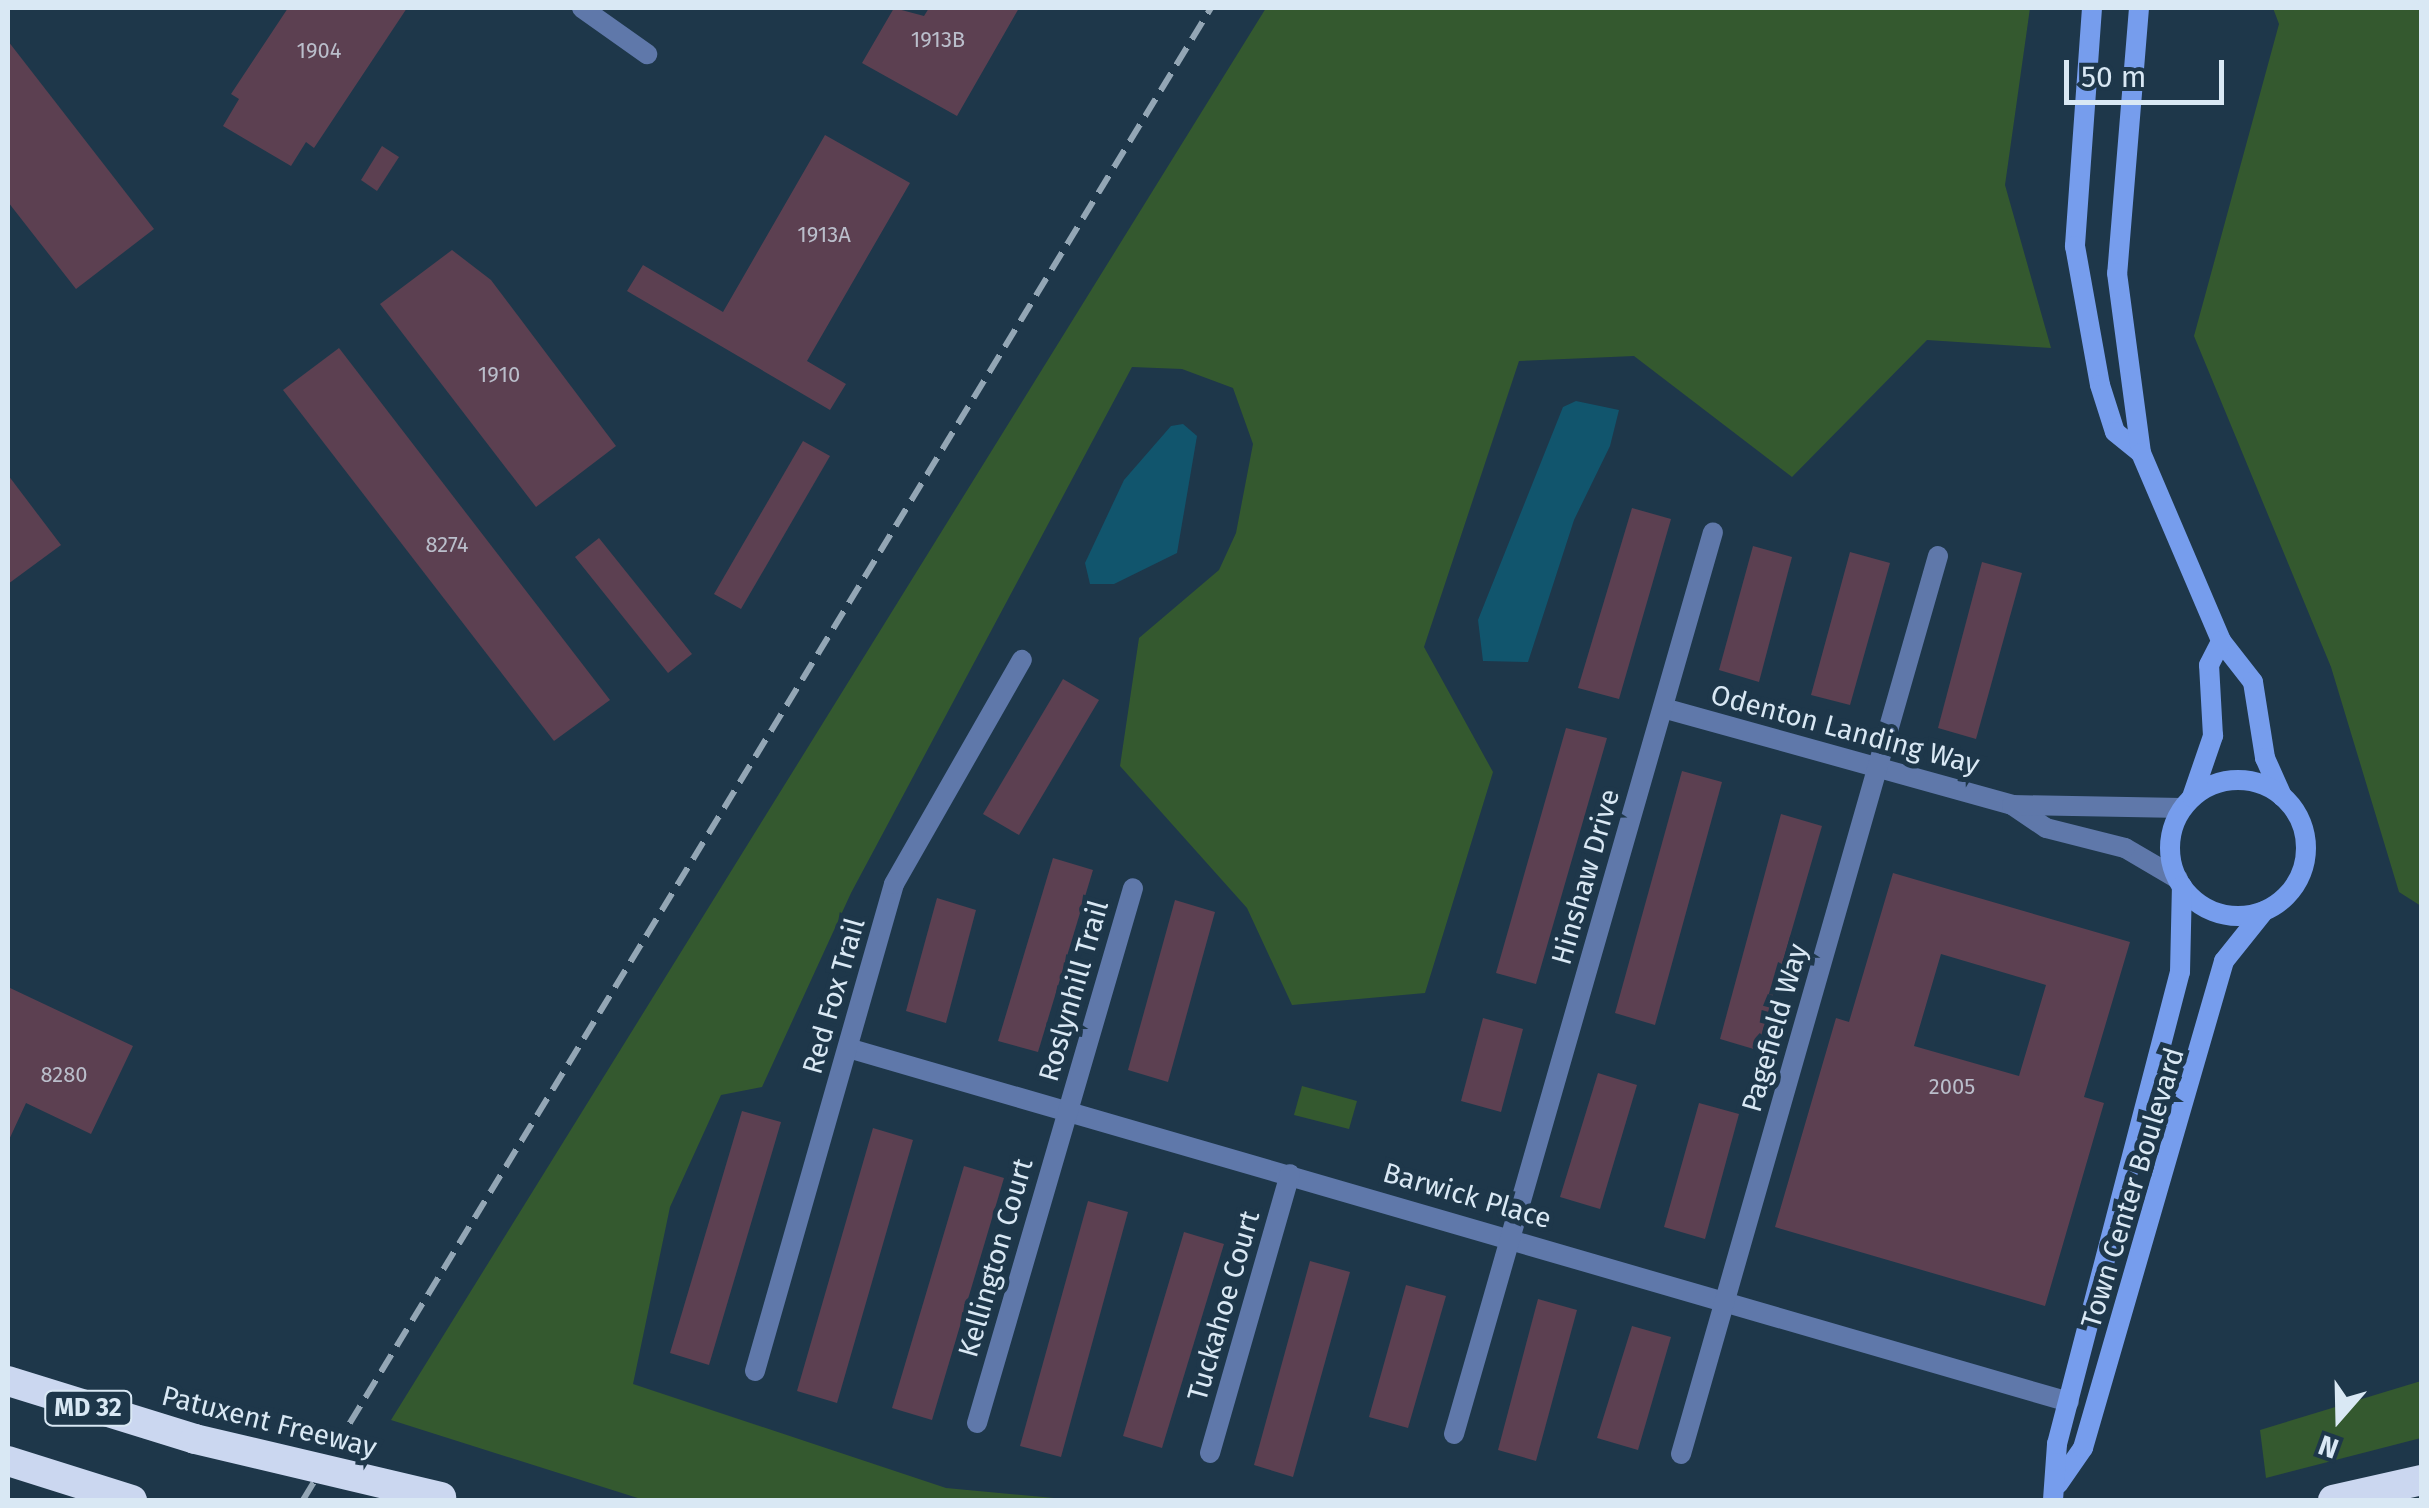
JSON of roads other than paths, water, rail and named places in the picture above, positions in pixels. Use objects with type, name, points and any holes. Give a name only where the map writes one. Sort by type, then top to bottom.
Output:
[{"type":"highway","points":[[8,1360],[182,1435]]},
{"type":"highway","name":"Patuxent Freeway","points":[[8,1381],[182,1435],[450,1499]]},
{"type":"highway","points":[[8,1464],[132,1500]]},
{"type":"highway","points":[[2333,1500],[2422,1480]]},
{"type":"street","points":[[582,8],[646,54]]},
{"type":"street","name":"Town Center Boulevard","points":[[2092,8],[2078,144],[2075,246],[2100,385],[2116,432],[2141,453]]},
{"type":"street","name":"Town Center Boulevard","points":[[2055,1492],[2083,1448],[2224,961],[2264,911],[2294,887],[2306,852],[2296,812],[2282,796],[2264,758],[2254,682],[2221,642],[2141,453],[2118,274],[2121,172],[2139,8]]},
{"type":"street","name":"Hinshaw Drive","points":[[1454,1434],[1712,532]]},
{"type":"street","name":"Pagefield Way","points":[[1681,1454],[1938,556]]},
{"type":"street","name":"Town Center Boulevard","points":[[2055,1492],[2068,1402],[2170,1017],[2183,954],[2180,882],[2171,837],[2213,736],[2209,665],[2221,642]]},
{"type":"street","name":"Red Fox Trail","points":[[755,1371],[894,884],[1022,660]]},
{"type":"street","name":"Odenton Landing Way","points":[[1663,708],[2012,805],[2187,803]]},
{"type":"street","points":[[2187,803],[2247,780],[2282,796]]},
{"type":"street","name":"Odenton Landing Way","points":[[2012,805],[2046,828],[2114,843],[2180,882]]},
{"type":"street","points":[[2180,882],[2226,914],[2264,911]]},
{"type":"street","name":"Roslynhill Trail","points":[[1068,1109],[1133,888]]},
{"type":"street","name":"Barwick Place","points":[[848,1048],[2068,1402]]},
{"type":"street","name":"Kellington Court","points":[[977,1424],[1068,1109]]},
{"type":"street","name":"Tuckahoe Court","points":[[1210,1453],[1290,1174]]},
{"type":"water","points":[[1576,401],[1619,410],[1610,446],[1574,520],[1528,662],[1483,661],[1478,620],[1563,407]]},
{"type":"water","points":[[1183,424],[1197,436],[1177,553],[1114,584],[1090,584],[1085,563],[1124,480],[1171,426]]},
{"type":"railway","points":[[303,1500],[1211,8]]}]
